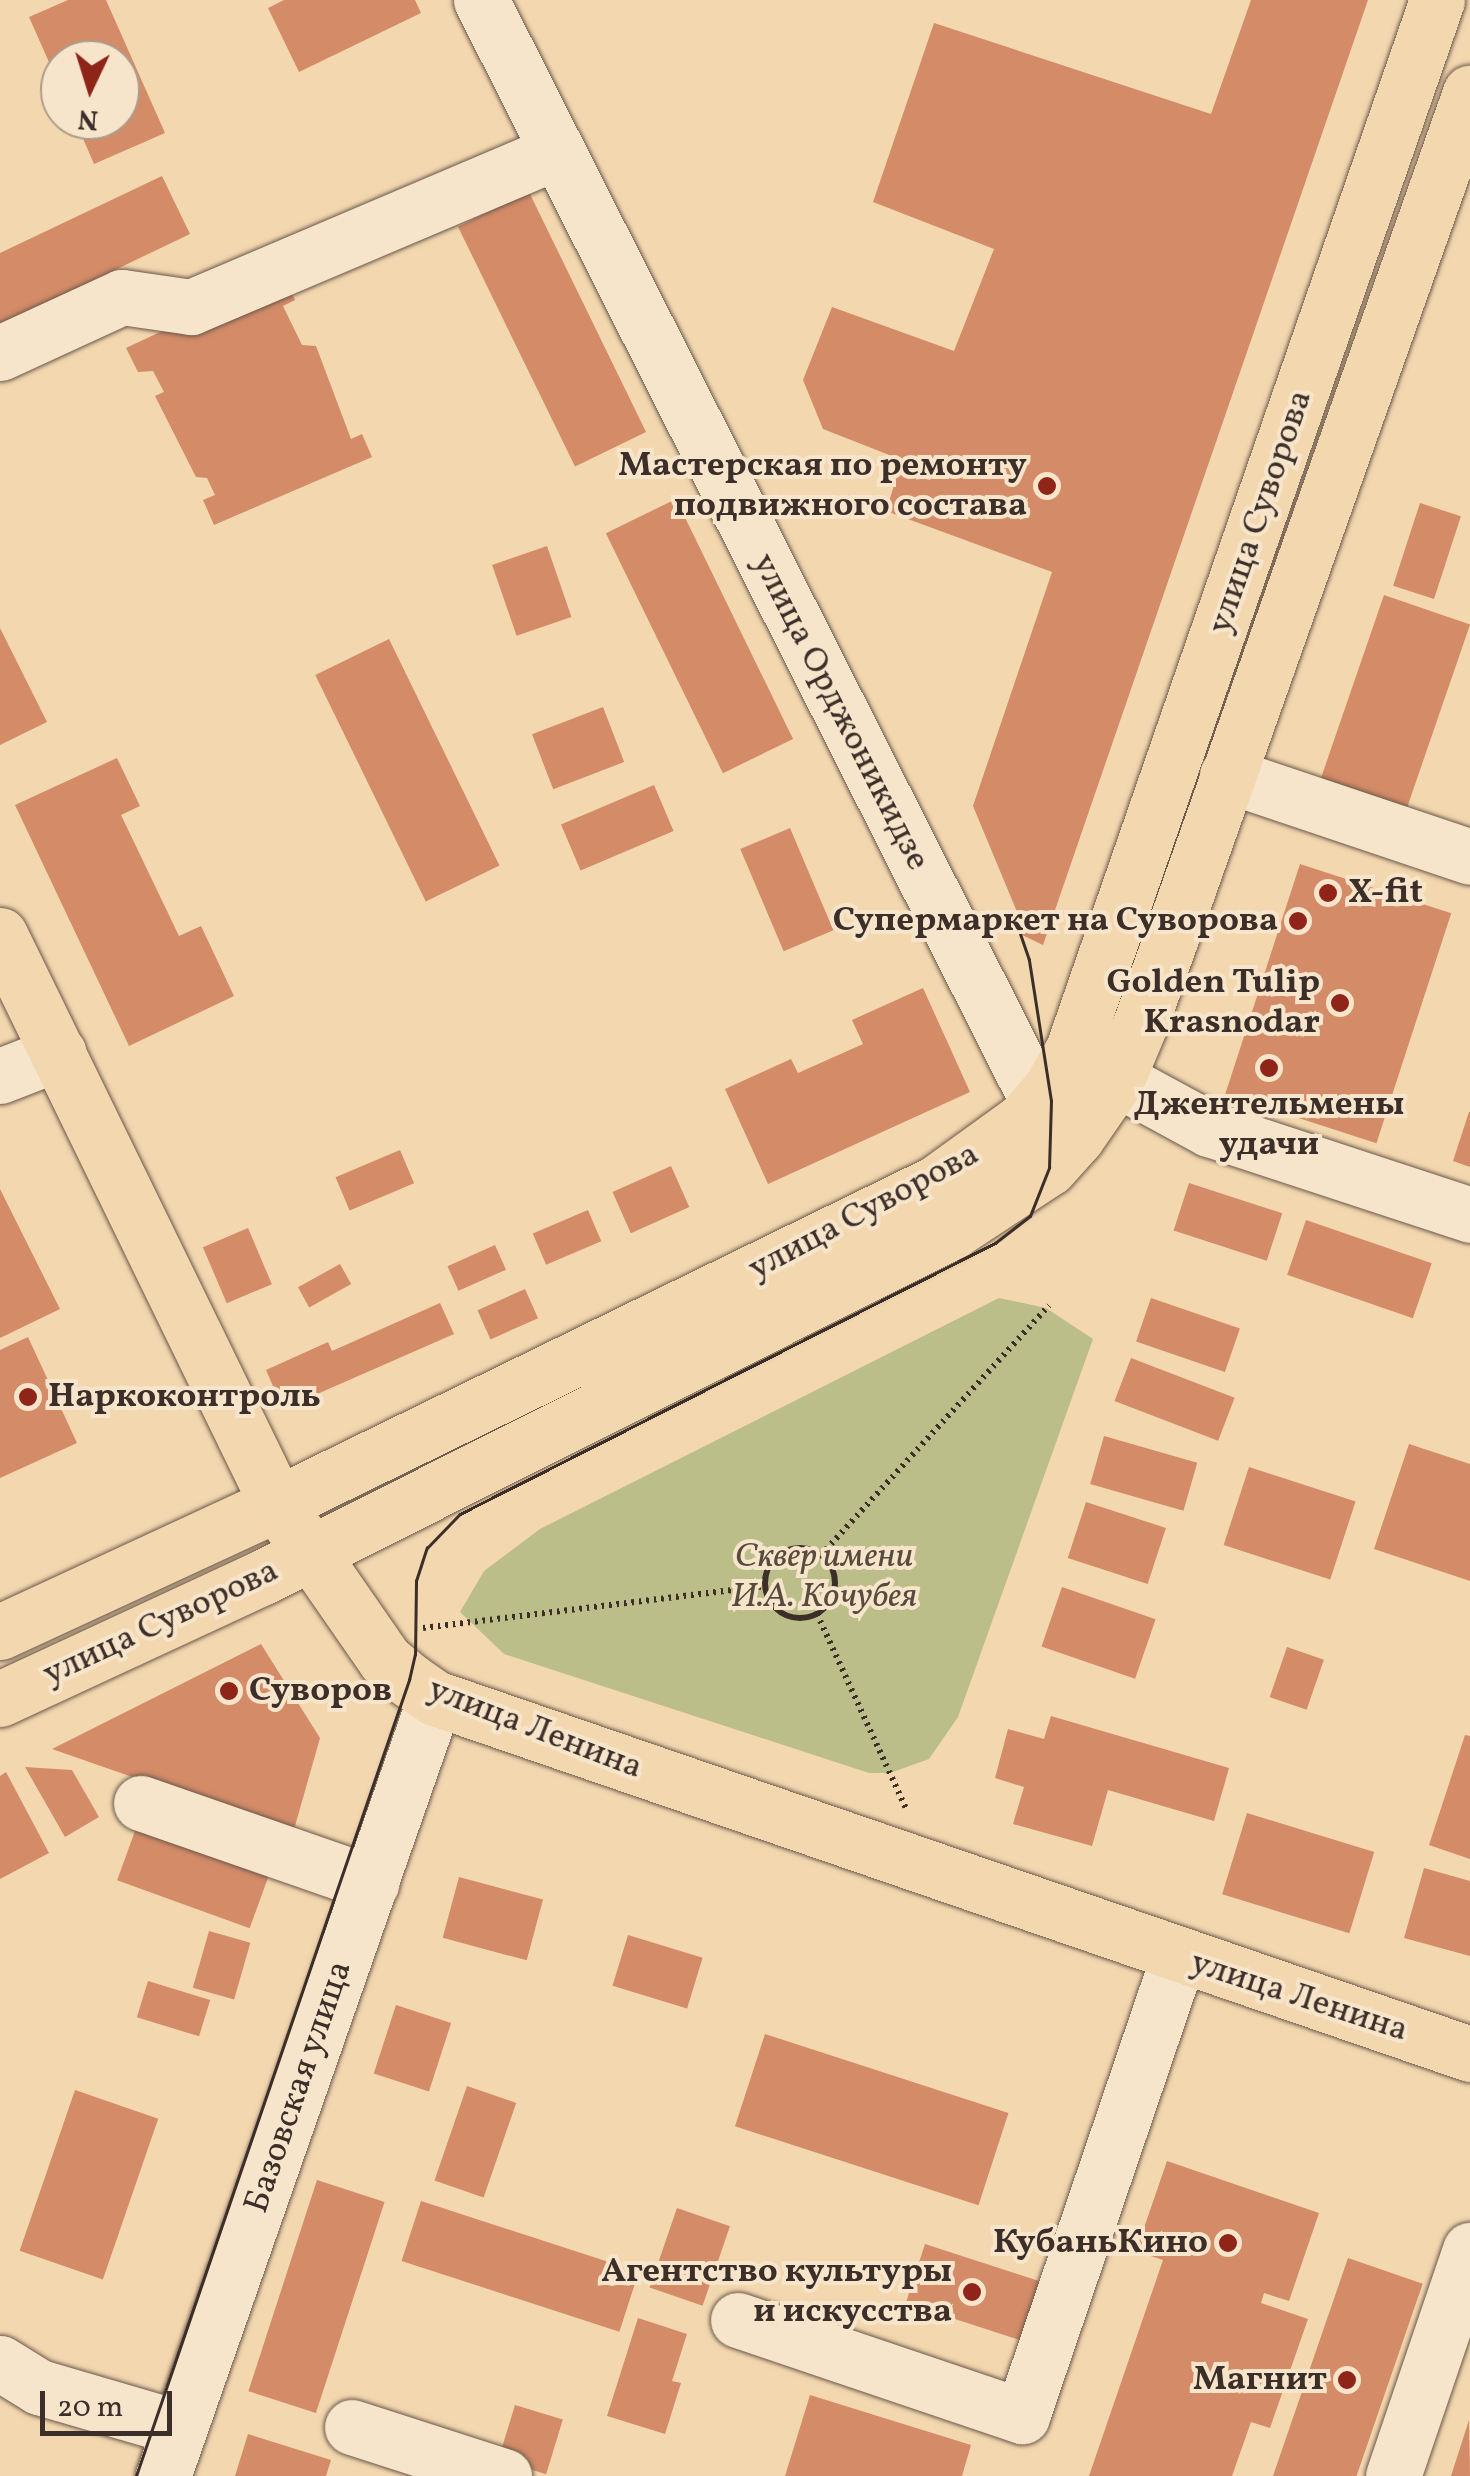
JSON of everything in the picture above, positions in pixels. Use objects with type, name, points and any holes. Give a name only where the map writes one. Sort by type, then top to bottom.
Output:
[{"type":"main road","name":"улица Суворова","points":[[0,1632],[277,1504],[936,1183],[1000,1139],[1038,1102],[1073,1049],[1436,0]]},
{"type":"main road","name":"улица Суворова","points":[[0,1700],[308,1553],[953,1231],[1049,1168],[1098,1113],[1118,1079],[1470,93]]},
{"type":"main road","name":"улица Ленина","points":[[0,935],[277,1504],[385,1660],[436,1698],[1470,2054]]},
{"type":"street","name":"улица Орджоникидзе","points":[[481,0],[1038,1102]]},
{"type":"street","points":[[0,354],[122,297],[191,307],[556,152]]},
{"type":"street","points":[[1227,775],[1470,857]]},
{"type":"street","points":[[0,1076],[59,1053]]},
{"type":"street","points":[[1118,1079],[1210,1128],[1470,1215]]},
{"type":"street","name":"Базовская улица","points":[[171,2452],[436,1698]]},
{"type":"street","points":[[140,1802],[371,1883]]},
{"type":"street","points":[[738,2320],[1022,2416],[1178,1956]]},
{"type":"street","points":[[1393,2476],[1470,2250]]},
{"type":"street","points":[[13,2384],[171,2452]]},
{"type":"street","points":[[352,2427],[504,2476]]},
{"type":"path","points":[[821,1555],[1049,1304]]},
{"type":"path","points":[[788,1549],[811,1549],[821,1555],[830,1563],[835,1586],[832,1597],[816,1614],[805,1618],[784,1614],[774,1607],[764,1586],[769,1564],[788,1549]]},
{"type":"path","points":[[422,1628],[764,1586]]},
{"type":"path","points":[[816,1614],[909,1814]]},
{"type":"green space","name":"Сквер имени И.А. Кочубея","points":[[999,1298],[1046,1308],[1093,1339],[958,1717],[929,1759],[890,1773],[869,1773],[504,1654],[460,1612],[484,1571],[540,1529]]},
{"type":"building","points":[[68,0],[106,0],[124,40],[40,42],[29,17]]},
{"type":"building","points":[[284,0],[415,0],[421,13],[299,72],[268,8]]},
{"type":"building","name":"Мастерская по ремонту подвижного состава","points":[[1251,0],[1368,0],[1043,945],[1020,934],[1022,924],[973,806],[1052,572],[886,511],[902,460],[823,429],[803,380],[832,307],[954,351],[994,249],[873,202],[934,23],[1211,114]]},
{"type":"building","points":[[140,77],[165,133],[94,164],[84,140],[140,140]]},
{"type":"building","points":[[162,176],[190,234],[0,325],[0,253]]},
{"type":"building","points":[[529,192],[646,432],[575,467],[458,227]]},
{"type":"building","points":[[283,274],[295,300],[283,306],[302,345],[316,346],[351,439],[362,434],[372,457],[214,525],[203,500],[215,495],[207,478],[196,477],[155,396],[164,392],[153,371],[138,372],[126,348]]},
{"type":"building","points":[[676,499],[793,739],[723,773],[606,533]]},
{"type":"building","points":[[1420,503],[1461,516],[1434,599],[1393,586]]},
{"type":"building","points":[[547,546],[571,617],[517,636],[492,565]]},
{"type":"building","points":[[1384,595],[1470,625],[1404,818],[1318,788]]},
{"type":"building","points":[[0,628],[47,722],[0,745]]},
{"type":"building","points":[[389,639],[499,865],[426,901],[315,675]]},
{"type":"building","points":[[603,707],[624,762],[553,789],[532,734]]},
{"type":"building","points":[[117,758],[140,806],[121,815],[179,936],[201,926],[234,996],[129,1046],[15,805]]},
{"type":"building","points":[[654,785],[674,831],[581,870],[561,824]]},
{"type":"building","points":[[790,828],[833,930],[784,951],[740,849]]},
{"type":"building","name":"Golden Tulip Krasnodar","points":[[1300,864],[1451,913],[1376,1143],[1225,1094]]},
{"type":"building","points":[[923,988],[970,1092],[768,1184],[725,1089],[791,1059],[798,1073],[863,1044],[852,1020]]},
{"type":"building","points":[[1470,1112],[1470,1167],[1453,1161]]},
{"type":"building","points":[[400,1150],[414,1183],[350,1210],[336,1177]]},
{"type":"building","points":[[671,1166],[689,1207],[631,1233],[613,1192]]},
{"type":"building","points":[[1189,1183],[1282,1213],[1267,1261],[1174,1231]]},
{"type":"building","points":[[0,1189],[60,1309],[0,1338]]},
{"type":"building","points":[[588,1210],[601,1241],[546,1265],[533,1233]]},
{"type":"building","points":[[1306,1220],[1432,1263],[1413,1318],[1287,1275]]},
{"type":"building","points":[[248,1228],[272,1284],[227,1303],[203,1247]]},
{"type":"building","points":[[495,1245],[506,1270],[458,1291],[447,1266]]},
{"type":"building","points":[[340,1264],[351,1284],[309,1307],[298,1287]]},
{"type":"building","points":[[525,1289],[538,1318],[491,1339],[477,1310]]},
{"type":"building","points":[[1151,1298],[1240,1329],[1225,1372],[1136,1341]]},
{"type":"building","points":[[440,1303],[454,1334],[283,1409],[266,1370],[328,1342],[332,1351]]},
{"type":"building","name":"Наркоконтроль","points":[[28,1337],[77,1443],[0,1478],[0,1350]]},
{"type":"building","points":[[1131,1358],[1235,1398],[1218,1441],[1115,1401]]},
{"type":"building","points":[[1104,1436],[1197,1463],[1183,1511],[1090,1484]]},
{"type":"building","points":[[1409,1444],[1470,1464],[1470,1581],[1374,1549]]},
{"type":"building","points":[[1249,1467],[1356,1502],[1330,1580],[1224,1545]]},
{"type":"building","points":[[1086,1502],[1166,1528],[1148,1584],[1068,1558]]},
{"type":"building","points":[[1062,1587],[1156,1619],[1135,1679],[1041,1647]]},
{"type":"building","name":"Суворов","points":[[261,1644],[320,1738],[293,1833],[52,1749]]},
{"type":"building","points":[[1287,1647],[1324,1660],[1307,1710],[1270,1697]]},
{"type":"building","points":[[1051,1716],[1229,1768],[1214,1821],[1108,1790],[1092,1846],[1013,1824],[1024,1787],[995,1778],[1008,1729],[1044,1739]]},
{"type":"building","points":[[1465,1735],[1470,1736],[1470,1859],[1429,1845]]},
{"type":"building","points":[[25,1767],[72,1770],[99,1817],[65,1837]]},
{"type":"building","points":[[6,1772],[49,1853],[0,1879],[0,1776]]},
{"type":"building","points":[[1247,1813],[1374,1852],[1349,1933],[1222,1894]]},
{"type":"building","points":[[139,1820],[271,1868],[250,1928],[117,1880]]},
{"type":"building","points":[[1424,1868],[1470,1881],[1470,1956],[1404,1938]]},
{"type":"building","points":[[459,1877],[543,1900],[527,1960],[443,1938]]},
{"type":"building","points":[[209,1931],[250,1943],[234,2000],[193,1988]]},
{"type":"building","points":[[628,1935],[703,1958],[687,2008],[613,1986]]},
{"type":"building","points":[[148,1981],[210,2000],[199,2036],[137,2017]]},
{"type":"building","points":[[396,2005],[451,2023],[429,2091],[374,2073]]},
{"type":"building","points":[[765,2034],[1008,2113],[978,2205],[735,2126]]},
{"type":"building","points":[[467,2086],[516,2103],[484,2197],[434,2181]]},
{"type":"building","points":[[75,2090],[158,2119],[103,2279],[20,2251]]},
{"type":"building","points":[[1167,2161],[1319,2213],[1289,2301],[1264,2293],[1261,2303],[1308,2319],[1270,2428],[1251,2422],[1232,2476],[1089,2476],[1163,2260],[1136,2251]]},
{"type":"building","points":[[317,2180],[385,2202],[316,2413],[248,2391]]},
{"type":"building","points":[[421,2201],[639,2272],[619,2332],[402,2261]]},
{"type":"building","points":[[677,2208],[730,2226],[703,2306],[650,2287]]},
{"type":"building","name":"Агентство культуры и искусства","points":[[925,2244],[1042,2282],[1023,2341],[906,2303]]},
{"type":"building","name":"Магнит","points":[[1348,2258],[1423,2284],[1356,2476],[1273,2476]]},
{"type":"building","points":[[638,2318],[687,2334],[672,2381],[681,2383],[665,2434],[607,2416]]},
{"type":"building","points":[[810,2395],[971,2445],[962,2476],[785,2476]]},
{"type":"building","points":[[515,2405],[563,2420],[546,2474],[498,2460]]},
{"type":"building","points":[[1469,2420],[1470,2476],[1451,2476]]},
{"type":"building","points":[[248,2434],[331,2460],[326,2476],[235,2476]]},
{"type":"tram line","points":[[136,2476],[409,1680],[415,1655],[416,1581],[427,1548],[460,1514],[995,1243],[1030,1216],[1049,1168],[1051,1101],[1029,960],[1020,934]]},
{"type":"place","name":"Мастерская по ремонту подвижного состава","points":[[1047,486]]},
{"type":"place","name":"X-fit","points":[[1328,893]]},
{"type":"place","name":"Супермаркет на Суворова","points":[[1298,921]]},
{"type":"place","name":"Golden Tulip Krasnodar","points":[[1340,1003]]},
{"type":"place","name":"Джентельмены удачи","points":[[1269,1068]]},
{"type":"place","name":"Наркоконтроль","points":[[28,1397]]},
{"type":"place","name":"Суворов","points":[[229,1691]]},
{"type":"place","name":"КубаньКино","points":[[1228,2243]]},
{"type":"place","name":"Агентство культуры и искусства","points":[[972,2292]]},
{"type":"place","name":"Магнит","points":[[1347,2380]]}]
